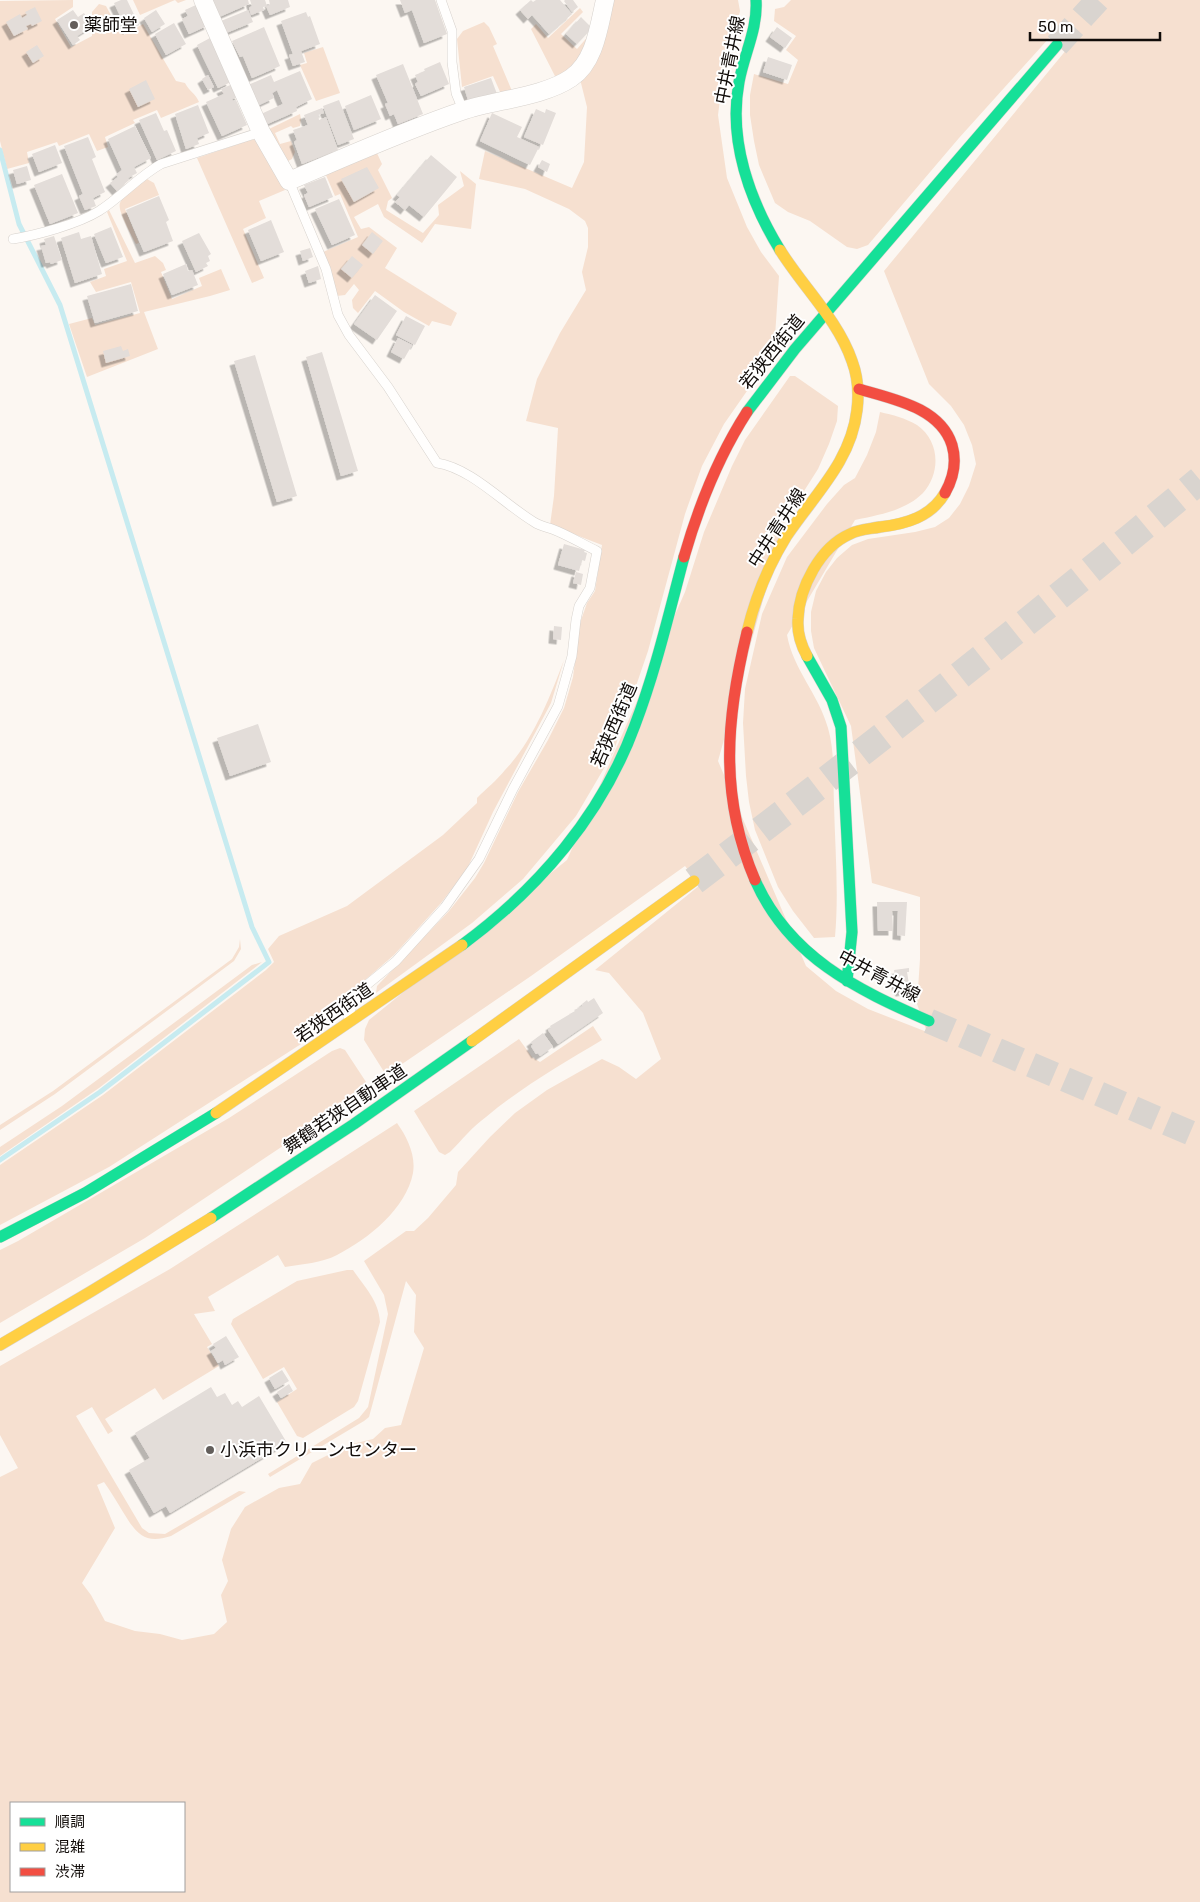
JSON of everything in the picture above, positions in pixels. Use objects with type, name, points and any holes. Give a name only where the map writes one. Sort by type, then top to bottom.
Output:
[{"type":"main road","name":"中井青井線","points":[[756,0],[757,12],[754,35],[742,69],[736,111],[737,136],[748,184],[770,235],[793,270],[840,333],[853,361],[859,389],[858,414],[852,438],[839,468],[776,553],[760,586],[742,649],[730,722],[728,754],[731,809],[740,843],[765,901],[800,946],[823,965],[847,981],[876,997],[929,1021]]},
{"type":"main road","name":"若狭西街道","points":[[0,1237],[69,1201],[176,1140],[343,1028],[458,948],[514,902],[562,851],[600,798],[618,766],[642,710],[656,665],[693,525],[722,454],[757,398],[826,314],[1057,45]]},
{"type":"main road","points":[[847,981],[852,932],[841,728],[836,710],[828,693],[805,656],[798,634],[799,610],[806,588],[816,567],[828,549],[842,537],[857,530],[906,522],[927,513],[950,486],[955,458],[952,439],[941,423],[924,412],[902,402],[859,389]]},
{"type":"main road","name":"舞鶴若狭自動車道","points":[[0,1345],[155,1254],[336,1137],[452,1058],[694,881]]},
{"type":"street","points":[[203,0],[261,132],[289,181],[463,110],[544,90],[572,78],[589,57],[592,50],[605,0]]},
{"type":"lane","points":[[441,0],[452,31],[452,62],[456,93],[463,110]]},
{"type":"lane","points":[[13,239],[40,234],[97,212],[161,164],[261,132]]},
{"type":"lane","points":[[289,181],[326,269],[338,314],[349,334],[388,387],[437,463],[462,470],[508,506],[537,524],[553,529],[597,551],[590,588],[579,606],[572,656],[558,706],[513,789],[479,859],[445,907],[396,961],[358,992],[343,1028]]},
{"type":"shaded area","points":[[73,0],[73,7],[55,19],[71,47],[92,36],[92,12],[99,4],[106,6],[115,23],[118,22],[124,35],[143,24],[176,81],[185,83],[199,102],[161,118],[157,110],[133,120],[135,123],[105,137],[108,147],[97,151],[89,134],[59,146],[57,142],[27,152],[29,163],[7,169],[0,141],[0,1]]},
{"type":"shaded area","points":[[133,0],[175,0],[140,15]]},
{"type":"shaded area","points":[[175,0],[186,0],[178,3]]},
{"type":"shaded area","points":[[609,0],[738,0],[740,11],[722,84],[718,115],[727,178],[747,227],[761,252],[779,276],[774,352],[724,424],[702,466],[685,514],[648,651],[613,753],[576,816],[523,879],[472,923],[376,993],[377,986],[449,911],[475,878],[484,863],[518,792],[564,708],[573,677],[580,623],[587,603],[595,591],[602,545],[550,525],[554,496],[558,428],[526,421],[537,379],[560,333],[586,290],[582,272],[588,247],[588,228],[585,221],[569,209],[525,189],[479,179],[485,151],[572,188],[584,162],[587,107],[580,79]]},
{"type":"shaded area","points":[[791,0],[1200,0],[1200,1902],[0,1902],[0,1477],[18,1468],[0,1435],[0,1366],[170,1269],[397,1123],[410,1146],[414,1166],[409,1186],[403,1199],[384,1222],[373,1232],[331,1258],[285,1267],[278,1255],[208,1297],[215,1311],[194,1314],[212,1344],[207,1347],[219,1366],[163,1400],[155,1388],[105,1419],[113,1431],[108,1434],[92,1407],[76,1416],[142,1528],[149,1533],[165,1534],[239,1491],[246,1492],[171,1536],[154,1539],[147,1538],[132,1526],[104,1482],[97,1485],[115,1528],[82,1583],[105,1621],[135,1631],[160,1634],[182,1640],[214,1634],[227,1622],[221,1595],[228,1581],[222,1560],[231,1529],[245,1507],[279,1488],[300,1484],[312,1463],[348,1445],[373,1439],[385,1428],[401,1425],[424,1348],[414,1332],[416,1295],[406,1281],[369,1417],[270,1477],[268,1474],[359,1418],[368,1407],[388,1314],[384,1295],[364,1261],[406,1231],[414,1231],[428,1218],[456,1185],[458,1172],[490,1137],[515,1113],[547,1090],[602,1059],[619,1067],[636,1079],[661,1059],[643,1013],[609,973],[595,970],[700,885],[685,866],[531,976],[386,1075],[364,1040],[365,1029],[369,1020],[567,860],[685,592],[704,532],[732,466],[745,440],[790,376],[795,376],[838,406],[837,421],[818,469],[785,521],[718,761],[806,966],[836,991],[868,1009],[927,1032],[917,1004],[920,959],[920,897],[872,883],[851,726],[814,648],[811,631],[811,612],[816,591],[826,572],[837,558],[852,545],[868,539],[935,527],[949,518],[960,504],[969,486],[976,464],[972,445],[964,425],[951,406],[929,384],[884,271],[1067,49],[1051,36],[959,138],[868,245],[857,249],[847,247],[810,221],[788,212],[775,203],[759,165],[750,115],[750,95],[754,74],[788,84],[798,60],[786,50],[796,36],[774,21],[775,9],[784,7]]},
{"type":"shaded area","points":[[580,8],[583,12],[561,34],[577,49],[591,33],[586,54],[557,80],[531,29],[536,24],[548,38]]},
{"type":"shaded area","points":[[484,22],[489,27],[497,44],[493,46],[512,91],[501,94],[493,76],[462,87],[457,39],[463,31]]},
{"type":"shaded area","points":[[323,47],[340,93],[316,101],[300,65],[307,63],[304,53]]},
{"type":"shaded area","points":[[300,114],[300,126],[293,128],[291,126],[275,133],[280,144],[291,141],[295,152],[292,159],[286,162],[269,129]]},
{"type":"shaded area","points":[[256,139],[285,190],[259,201],[266,218],[243,229],[264,278],[252,283],[197,158]]},
{"type":"shaded area","points":[[376,151],[382,164],[378,170],[392,198],[388,201],[386,210],[423,233],[439,215],[438,205],[464,186],[460,171],[476,184],[471,229],[435,224],[422,243],[384,217],[378,204],[354,217],[361,229],[369,227],[397,248],[385,268],[457,313],[451,326],[432,321],[429,326],[404,312],[375,291],[358,313],[353,308],[352,300],[359,290],[354,284],[345,295],[337,296],[323,252],[358,237],[340,194],[335,196],[325,173]]},
{"type":"shaded area","points":[[147,179],[154,183],[159,195],[125,209],[139,243],[136,244],[128,230],[121,212],[120,203],[128,193]]},
{"type":"shaded area","points":[[109,210],[135,263],[155,256],[163,263],[166,270],[161,272],[172,299],[202,286],[199,278],[221,269],[230,290],[144,312],[158,349],[87,377],[69,324],[92,318],[95,325],[140,313],[131,282],[96,292],[90,282],[106,276],[104,269],[127,261],[107,212]]},
{"type":"shaded area","points":[[880,412],[908,420],[925,432],[934,448],[935,467],[933,476],[923,493],[908,504],[891,511],[855,520],[787,635],[800,671],[824,716],[833,756],[837,887],[835,937],[814,938],[793,911],[778,887],[755,830],[746,776],[743,723],[745,689],[762,614],[787,557],[827,504],[844,485],[855,478],[876,432]]},
{"type":"shaded area","points":[[564,660],[551,703],[493,812],[467,869],[441,903],[394,955],[358,986],[349,991],[329,1019],[312,1037],[109,1167],[0,1225],[0,1165],[103,1095],[266,970],[274,962],[268,949],[279,936],[347,906],[443,835],[477,803],[477,798],[502,774],[524,746],[547,703]]},
{"type":"shaded area","points":[[240,939],[241,949],[234,961],[55,1094],[0,1130],[0,1125],[53,1091],[232,959],[239,947]]},
{"type":"shaded area","points":[[262,962],[99,1088],[0,1156],[0,1147],[62,1106],[252,965]]},
{"type":"shaded area","points":[[593,1026],[602,1040],[543,1076],[500,1106],[476,1125],[450,1152],[445,1155],[439,1152],[414,1111],[519,1039],[532,1057],[540,1062]]},
{"type":"shaded area","points":[[340,1048],[345,1050],[370,1088],[145,1238],[0,1323],[0,1250],[229,1118],[332,1051]]},
{"type":"shaded area","points":[[353,1270],[370,1294],[377,1307],[380,1322],[358,1401],[354,1407],[303,1438],[297,1436],[277,1402],[297,1389],[284,1367],[263,1379],[231,1324],[233,1319],[297,1281]]},
{"type":"building","points":[[127,0],[139,25],[127,30],[114,3]]},
{"type":"building","points":[[211,0],[248,0],[249,4],[219,17]]},
{"type":"building","points":[[250,0],[265,0],[267,6],[263,7],[264,10],[251,15],[249,8],[252,6]]},
{"type":"building","points":[[269,0],[288,0],[290,7],[270,15],[266,6],[270,5]]},
{"type":"building","points":[[400,0],[435,0],[447,34],[424,43],[412,10],[405,13]]},
{"type":"building","points":[[531,0],[533,2],[536,0],[560,0],[572,14],[549,34],[532,15],[528,19],[520,10]]},
{"type":"building","points":[[565,0],[573,0],[578,7],[572,12]]},
{"type":"building","points":[[198,4],[209,25],[189,34],[182,19],[188,16],[185,10]]},
{"type":"building","points":[[35,7],[42,21],[32,26],[31,24],[26,26],[28,29],[14,36],[6,22],[20,14],[22,18],[27,15],[25,12]]},
{"type":"building","name":"薬師堂","points":[[73,10],[78,17],[84,13],[90,28],[77,36],[80,40],[73,45],[57,20]]},
{"type":"building","points":[[156,10],[165,24],[152,32],[144,18]]},
{"type":"building","points":[[248,10],[253,22],[226,33],[221,21]]},
{"type":"building","points":[[306,12],[308,17],[310,16],[320,44],[301,51],[305,62],[293,66],[289,55],[293,54],[281,21]]},
{"type":"building","points":[[581,17],[592,28],[577,44],[566,34]]},
{"type":"building","points":[[174,23],[186,44],[166,55],[155,34]]},
{"type":"building","points":[[264,27],[280,66],[252,78],[243,56],[240,57],[232,41]]},
{"type":"building","points":[[777,27],[792,38],[785,48],[770,37]]},
{"type":"building","points":[[210,38],[231,82],[218,88],[197,45]]},
{"type":"building","points":[[37,45],[44,56],[33,63],[26,52]]},
{"type":"building","points":[[768,57],[792,65],[787,80],[763,72]]},
{"type":"building","points":[[440,62],[449,84],[421,96],[415,84],[418,82],[415,75]]},
{"type":"building","points":[[403,64],[423,114],[398,124],[394,114],[390,116],[385,104],[388,103],[376,75]]},
{"type":"building","points":[[300,71],[312,99],[296,107],[297,111],[265,125],[261,114],[283,104],[277,90],[272,93],[274,98],[257,106],[248,85],[271,75],[274,82]]},
{"type":"building","points":[[208,75],[214,87],[208,90],[202,79]]},
{"type":"building","points":[[491,78],[497,94],[469,103],[464,87]]},
{"type":"building","points":[[146,80],[155,99],[138,107],[129,89]]},
{"type":"building","points":[[235,83],[240,96],[232,99],[233,101],[236,100],[247,125],[222,136],[206,102],[224,94],[221,89]]},
{"type":"building","points":[[371,95],[381,119],[354,130],[345,106]]},
{"type":"building","points":[[339,100],[354,139],[338,145],[323,106]]},
{"type":"building","points":[[198,105],[209,133],[197,138],[199,144],[186,149],[175,114]]},
{"type":"building","points":[[322,108],[324,113],[318,115],[319,120],[326,117],[338,150],[302,164],[294,142],[297,140],[293,130],[308,125],[304,115]]},
{"type":"building","points":[[536,109],[545,113],[546,109],[556,113],[543,145],[524,137]]},
{"type":"building","points":[[156,113],[164,131],[167,130],[176,151],[157,160],[139,120]]},
{"type":"building","points":[[492,113],[522,127],[517,137],[539,147],[530,165],[480,141]]},
{"type":"building","points":[[135,126],[151,158],[134,167],[137,173],[128,178],[129,180],[117,191],[110,183],[118,177],[116,175],[122,170],[108,139]]},
{"type":"building","points":[[88,137],[96,157],[92,159],[105,192],[93,198],[96,206],[85,210],[79,196],[83,194],[64,146]]},
{"type":"building","points":[[55,145],[62,163],[39,172],[32,154]]},
{"type":"building","points":[[431,155],[457,177],[424,217],[409,205],[405,210],[395,202],[400,197],[397,195]]},
{"type":"building","points":[[542,160],[550,164],[547,172],[538,167]]},
{"type":"building","points":[[27,166],[31,180],[17,184],[13,170]]},
{"type":"building","points":[[367,167],[379,188],[354,202],[341,179]]},
{"type":"building","points":[[62,174],[78,213],[50,224],[34,185]]},
{"type":"building","points":[[325,177],[333,197],[309,207],[304,195],[308,193],[304,185]]},
{"type":"building","points":[[159,196],[169,220],[166,222],[173,241],[144,252],[126,210]]},
{"type":"building","points":[[339,199],[355,235],[332,245],[315,209]]},
{"type":"building","points":[[271,220],[284,252],[261,261],[248,230]]},
{"type":"building","points":[[111,227],[123,257],[106,263],[94,234]]},
{"type":"building","points":[[79,232],[81,239],[91,236],[102,274],[75,283],[61,238]]},
{"type":"building","points":[[372,232],[383,241],[373,254],[362,245]]},
{"type":"building","points":[[199,233],[211,254],[208,256],[210,261],[206,263],[208,266],[196,272],[182,241]]},
{"type":"building","points":[[54,236],[62,260],[51,264],[50,262],[46,263],[41,246],[46,245],[44,239]]},
{"type":"building","points":[[310,248],[313,257],[303,261],[300,251]]},
{"type":"building","points":[[352,256],[363,265],[352,278],[341,269]]},
{"type":"building","points":[[186,264],[188,271],[192,270],[198,285],[172,295],[163,274]]},
{"type":"building","points":[[318,266],[321,279],[309,283],[305,271]]},
{"type":"building","points":[[131,284],[138,311],[95,323],[87,296]]},
{"type":"building","points":[[375,295],[397,311],[377,340],[354,324]]},
{"type":"building","points":[[406,316],[425,326],[415,345],[396,335]]},
{"type":"building","points":[[398,338],[412,345],[404,359],[391,352]]},
{"type":"building","points":[[121,346],[123,351],[128,349],[130,356],[106,363],[103,351]]},
{"type":"building","points":[[322,352],[358,471],[341,476],[306,357]]},
{"type":"building","points":[[255,355],[297,496],[277,502],[234,361]]},
{"type":"building","points":[[564,544],[585,550],[584,552],[587,553],[585,561],[582,560],[579,571],[558,565]]},
{"type":"building","points":[[576,572],[583,574],[581,585],[573,583]]},
{"type":"building","points":[[554,626],[562,627],[561,640],[553,639]]},
{"type":"building","points":[[258,724],[271,762],[230,776],[217,738]]},
{"type":"building","points":[[877,902],[907,902],[905,936],[897,935],[898,911],[892,911],[893,931],[878,931]]},
{"type":"building","points":[[909,968],[909,972],[907,972],[910,990],[900,992],[899,987],[897,988],[894,970]]},
{"type":"building","points":[[594,998],[603,1013],[558,1044],[548,1030],[551,1028],[550,1026],[583,1006],[582,1004],[587,1000],[588,1002]]},
{"type":"building","points":[[543,1033],[553,1047],[540,1056],[538,1053],[536,1054],[531,1046],[533,1045],[531,1042]]},
{"type":"building","points":[[226,1336],[239,1357],[225,1365],[223,1360],[218,1363],[211,1351],[216,1348],[213,1344]]},
{"type":"building","points":[[282,1370],[289,1381],[275,1389],[269,1378]]},
{"type":"building","points":[[289,1384],[293,1391],[281,1398],[277,1392]]},
{"type":"building","name":"小浜市クリーンセンター","points":[[211,1387],[217,1397],[225,1393],[232,1405],[238,1401],[242,1407],[259,1396],[287,1443],[170,1513],[166,1506],[154,1513],[129,1470],[150,1458],[135,1433]]},
{"type":"waterway","points":[[0,150],[19,224],[60,305],[252,927],[269,962],[100,1092],[0,1160]]},
{"type":"tunnel","points":[[1057,45],[1098,0]]},
{"type":"tunnel","points":[[694,881],[950,684],[1200,480]]},
{"type":"tunnel","points":[[929,1021],[1200,1137]]},
{"type":"traffic: fast","points":[[756,0],[755,21],[741,72],[736,104],[739,148],[744,170],[759,211],[780,250]]},
{"type":"traffic: fast","points":[[747,412],[795,349],[1057,45]]},
{"type":"traffic: fast","points":[[462,945],[516,900],[541,875],[565,848],[605,789],[621,758],[643,704],[684,557]]},
{"type":"traffic: fast","points":[[807,656],[832,700],[841,727],[852,932],[847,981]]},
{"type":"traffic: fast","points":[[755,880],[769,907],[786,930],[806,950],[851,983],[929,1021]]},
{"type":"traffic: fast","points":[[211,1218],[354,1124],[472,1041]]},
{"type":"traffic: fast","points":[[0,1237],[85,1193],[216,1113]]},
{"type":"traffic: slow","points":[[747,632],[754,607],[773,559],[786,537],[839,462],[853,429],[858,404],[856,373],[846,346],[829,318],[780,250]]},
{"type":"traffic: slow","points":[[807,656],[799,634],[799,607],[802,594],[813,570],[829,548],[853,532],[899,524],[917,518],[933,508],[945,493]]},
{"type":"traffic: slow","points":[[472,1041],[694,881]]},
{"type":"traffic: slow","points":[[216,1113],[462,945]]},
{"type":"traffic: slow","points":[[0,1345],[211,1218]]},
{"type":"traffic: jam","points":[[859,389],[913,406],[926,413],[946,432],[954,451],[954,463],[951,481],[945,493]]},
{"type":"traffic: jam","points":[[684,557],[710,482],[727,446],[747,412]]},
{"type":"traffic: jam","points":[[747,632],[734,695],[730,757],[731,787],[736,818],[743,849],[755,880]]},
{"type":"place","name":"薬師堂","points":[[74,25]]},
{"type":"place","name":"小浜市クリーンセンター","points":[[210,1450]]}]
